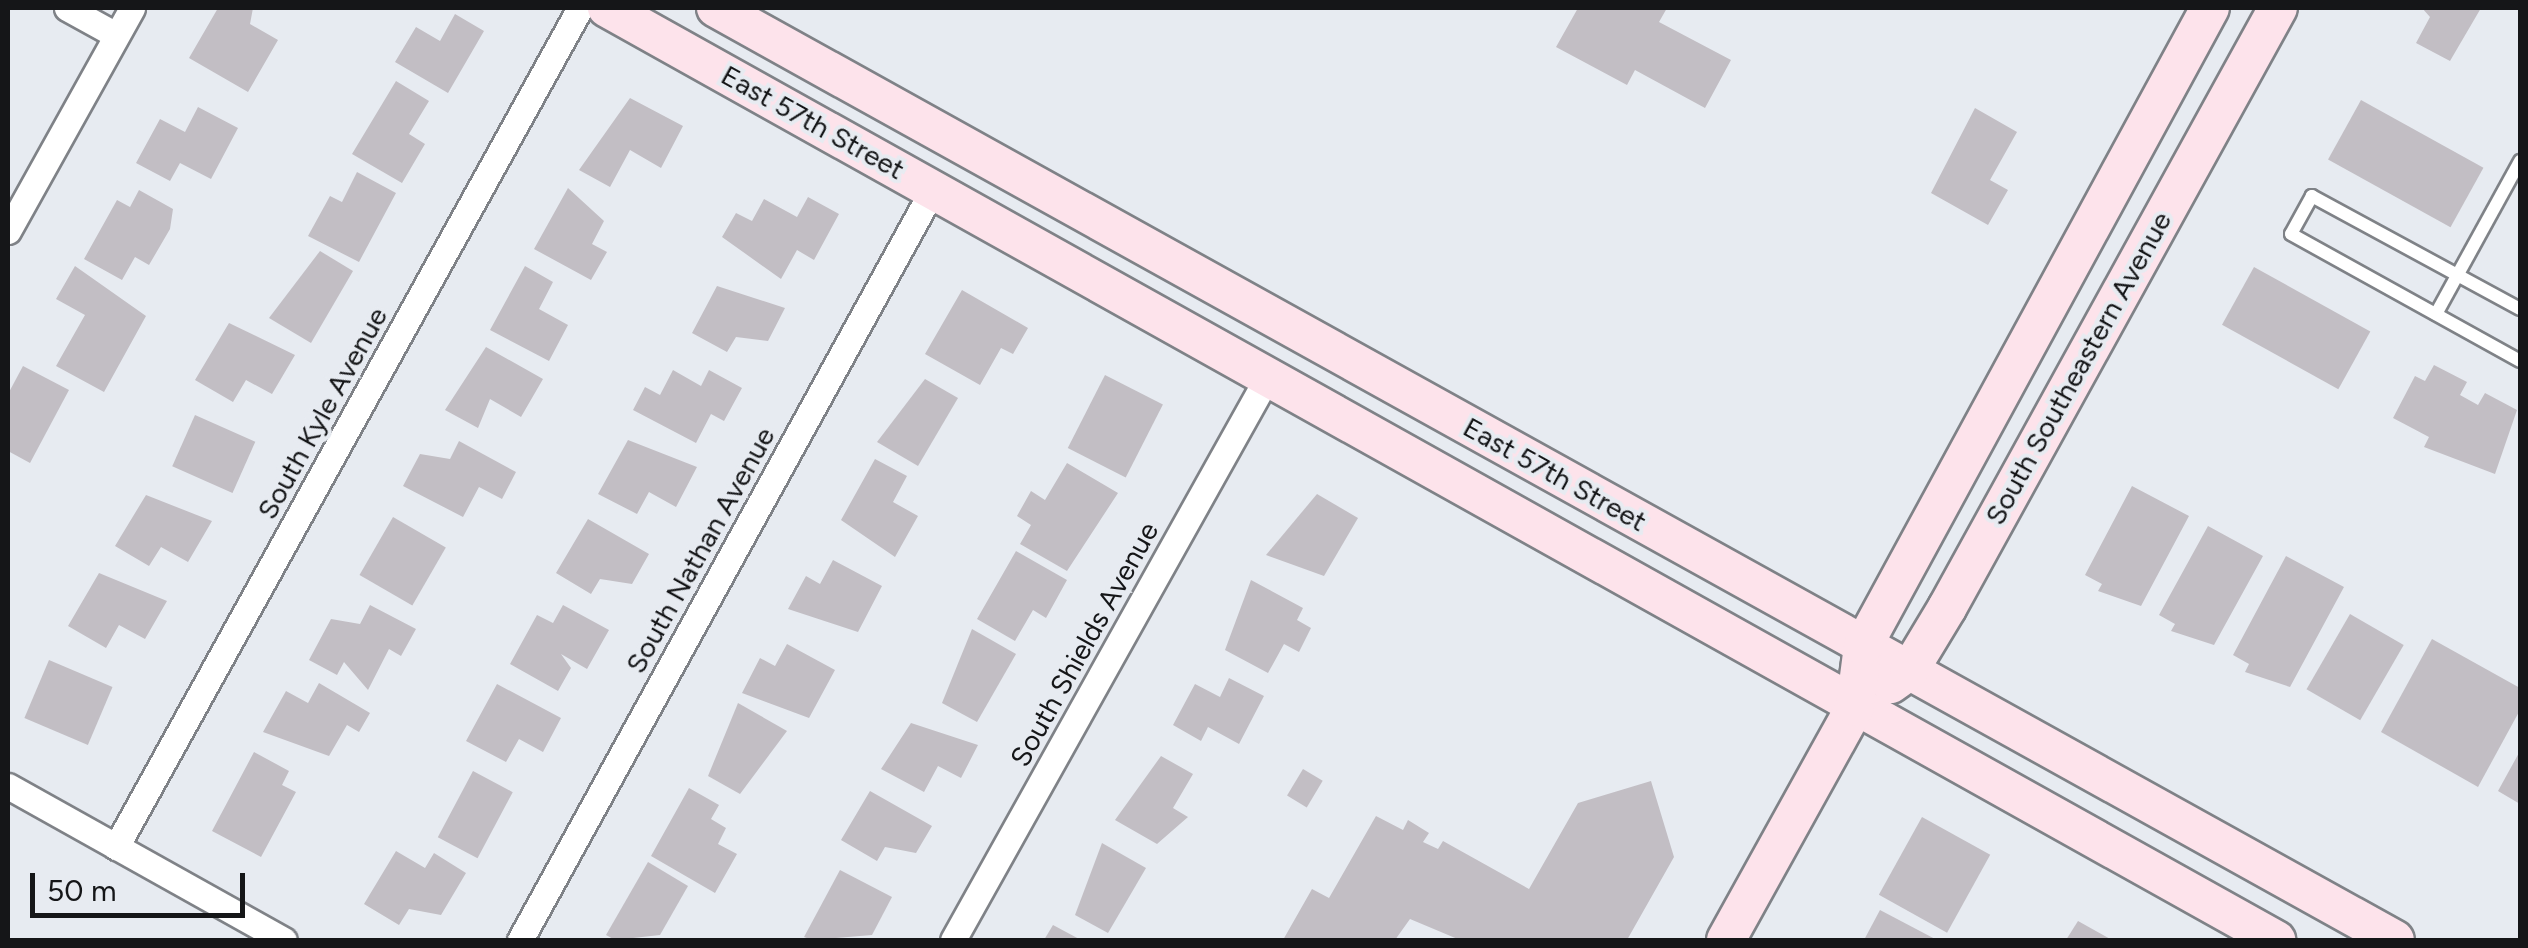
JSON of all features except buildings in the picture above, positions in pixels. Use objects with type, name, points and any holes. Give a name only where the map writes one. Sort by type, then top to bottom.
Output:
[{"type":"main road","name":"East 57th Street","points":[[608,8],[1855,707],[2235,930],[2276,940]]},
{"type":"main road","name":"East 57th Street","points":[[716,8],[2394,940]]},
{"type":"main road","name":"South Southeastern Avenue","points":[[1726,940],[1855,707],[1864,646],[2210,8]]},
{"type":"main road","name":"South Southeastern Avenue","points":[[1855,707],[1909,672],[2278,8]]},
{"type":"street","points":[[67,8],[116,36]]},
{"type":"street","points":[[8,232],[132,8]]},
{"type":"street","name":"South Kyle Avenue","points":[[116,847],[580,8]]},
{"type":"street","name":"South Nathan Avenue","points":[[520,940],[933,189]]},
{"type":"street","name":"South Shields Avenue","points":[[953,940],[1268,378]]},
{"type":"street","points":[[8,786],[284,940]]},
{"type":"lane","points":[[2436,314],[2520,161]]},
{"type":"lane","points":[[2520,309],[2312,196],[2291,234],[2520,361]]}]
